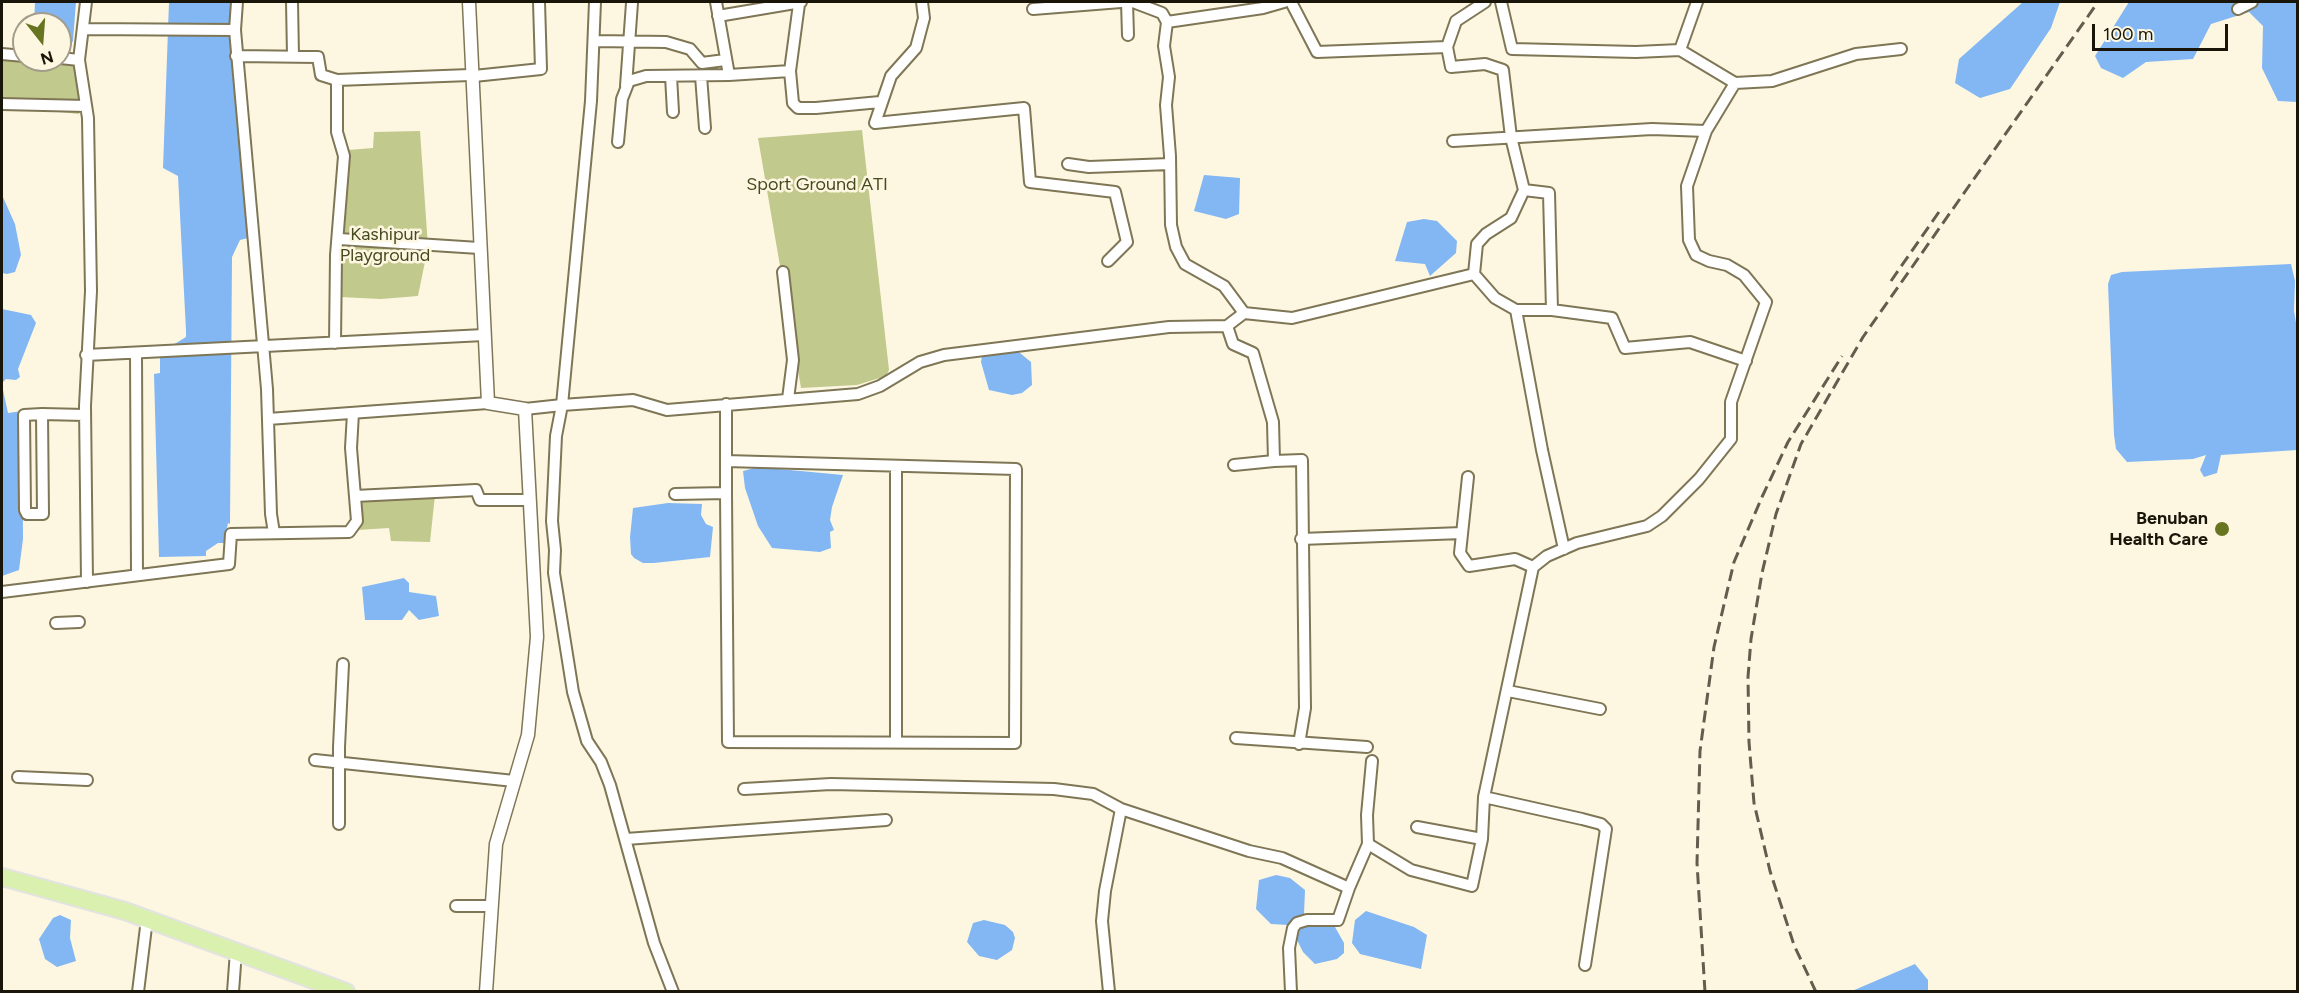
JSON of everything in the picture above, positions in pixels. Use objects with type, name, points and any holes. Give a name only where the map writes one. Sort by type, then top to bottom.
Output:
[{"type":"main road","points":[[2,877],[147,919],[346,992]]},
{"type":"street","points":[[86,2],[79,60],[86,106],[91,291],[86,355],[85,415],[87,582]]},
{"type":"street","points":[[237,2],[236,56],[268,419],[274,533]]},
{"type":"street","points":[[292,2],[293,56]]},
{"type":"street","points":[[469,2],[488,403]]},
{"type":"street","points":[[236,56],[318,57],[321,75],[337,80],[472,76],[541,69],[538,2]]},
{"type":"street","points":[[595,2],[595,41],[552,491],[554,573],[573,692],[587,741],[602,762],[626,839],[654,943],[673,992]]},
{"type":"street","points":[[716,2],[729,75]]},
{"type":"street","points":[[922,2],[924,18],[916,48],[891,76],[880,102],[875,123],[1024,108],[1030,182],[1115,192],[1127,242],[1108,261]]},
{"type":"street","points":[[1033,9],[1121,2]]},
{"type":"street","points":[[1126,2],[1128,35]]},
{"type":"street","points":[[1133,2],[1162,13],[1167,22],[1164,46],[1169,76],[1166,105],[1172,225],[1176,247],[1185,264],[1224,286],[1244,313]]},
{"type":"street","points":[[1167,22],[1263,8],[1284,2]]},
{"type":"street","points":[[1291,2],[1317,52],[1447,47]]},
{"type":"street","points":[[1491,2],[1485,2],[1456,21],[1447,47],[1451,67],[1485,64],[1503,70],[1511,137],[1524,190],[1511,218],[1486,234],[1477,244],[1474,274],[1495,298],[1516,310],[1552,310],[1612,318],[1625,348],[1690,342],[1746,362]]},
{"type":"street","points":[[1501,2],[1512,49],[1636,52],[1680,50],[1735,83],[1772,81],[1856,54],[1901,49]]},
{"type":"street","points":[[1680,50],[1697,2]]},
{"type":"street","points":[[2238,9],[2252,2]]},
{"type":"street","points":[[618,142],[626,86],[632,3]]},
{"type":"street","points":[[718,16],[770,4],[800,3],[790,71],[791,94],[798,108],[880,102]]},
{"type":"street","points":[[83,29],[235,30]]},
{"type":"street","points":[[595,41],[666,42],[690,49],[702,63],[725,60]]},
{"type":"street","points":[[72,59],[79,60]]},
{"type":"street","points":[[626,86],[636,78],[790,71]]},
{"type":"street","points":[[671,76],[673,112]]},
{"type":"street","points":[[701,76],[705,128]]},
{"type":"street","points":[[335,343],[336,255],[344,156],[336,132],[337,80]]},
{"type":"street","points":[[1368,844],[1412,870],[1472,886],[1482,839],[1484,797],[1533,567],[1577,543],[1647,526],[1662,516],[1699,479],[1731,439],[1731,402],[1766,302],[1744,275],[1727,265],[1696,255],[1689,240],[1687,186],[1706,131],[1735,83]]},
{"type":"street","points":[[2,104],[86,106]]},
{"type":"street","points":[[1453,141],[1652,129],[1706,131]]},
{"type":"street","points":[[1068,164],[1089,168],[1170,164]]},
{"type":"street","points":[[1524,190],[1549,194],[1552,310]]},
{"type":"street","points":[[339,239],[480,248]]},
{"type":"street","points":[[783,272],[793,360],[788,399]]},
{"type":"street","points":[[268,419],[488,403],[525,409],[633,400],[667,410],[858,394],[880,386],[920,362],[944,355],[1169,327],[1227,327],[1244,313],[1292,318],[1474,274]]},
{"type":"street","points":[[1516,310],[1542,450],[1564,549]]},
{"type":"street","points":[[1227,327],[1233,344],[1253,353],[1273,422],[1274,461]]},
{"type":"street","points":[[86,355],[484,335]]},
{"type":"street","points":[[136,353],[137,575]]},
{"type":"street","points":[[726,405],[726,461],[726,493],[728,742],[1015,743],[1016,469],[726,461]]},
{"type":"street","points":[[486,992],[496,844],[528,735],[537,638],[525,409]]},
{"type":"street","points":[[2,592],[229,564],[231,534],[349,532],[357,521],[351,448],[353,413]]},
{"type":"street","points":[[42,414],[43,514],[27,514],[25,510],[24,414],[42,414],[85,415]]},
{"type":"street","points":[[1234,465],[1302,460],[1301,540],[1305,708],[1299,744]]},
{"type":"street","points":[[896,466],[896,742]]},
{"type":"street","points":[[1468,477],[1460,553],[1469,566],[1515,559],[1533,567]]},
{"type":"street","points":[[355,496],[476,490],[480,500],[529,500]]},
{"type":"street","points":[[675,494],[726,493]]},
{"type":"street","points":[[1301,540],[1462,533]]},
{"type":"street","points":[[56,623],[79,622]]},
{"type":"street","points":[[339,824],[343,664]]},
{"type":"street","points":[[1508,692],[1600,709]]},
{"type":"street","points":[[1236,738],[1367,747]]},
{"type":"street","points":[[315,760],[514,781]]},
{"type":"street","points":[[1291,992],[1289,948],[1293,928],[1297,923],[1307,920],[1338,920],[1368,844],[1367,814],[1372,761]]},
{"type":"street","points":[[18,777],[87,780]]},
{"type":"street","points":[[744,789],[831,784],[1054,789],[1093,794],[1121,809],[1249,851],[1282,858],[1349,888]]},
{"type":"street","points":[[1484,797],[1582,819],[1601,824],[1606,829],[1585,965]]},
{"type":"street","points":[[1108,992],[1102,921],[1105,891],[1121,809]]},
{"type":"street","points":[[626,839],[886,820]]},
{"type":"street","points":[[1417,828],[1482,839]]},
{"type":"street","points":[[456,906],[491,906]]},
{"type":"street","points":[[138,992],[147,919]]},
{"type":"street","points":[[233,992],[236,951]]},
{"type":"green space","points":[[2,56],[12,57],[12,72],[72,72],[72,63],[78,69],[81,105],[79,114],[2,106]]},
{"type":"green space","name":"Sport Ground ATI","points":[[862,130],[889,370],[886,376],[857,385],[801,388],[758,138]]},
{"type":"green space","name":"Kashipur Playground","points":[[420,131],[428,247],[418,296],[381,299],[340,297],[348,150],[373,148],[374,132]]},
{"type":"green space","points":[[435,495],[430,542],[391,541],[389,528],[357,530],[355,497]]},
{"type":"water","points":[[35,2],[76,2],[72,43],[72,12],[35,12]]},
{"type":"water","points":[[169,2],[236,2],[248,238],[240,240],[232,257],[230,524],[228,523],[224,543],[218,543],[206,551],[206,556],[159,557],[154,374],[160,373],[160,353],[186,337],[178,176],[163,168]]},
{"type":"water","points":[[2023,2],[2060,2],[2051,28],[2010,89],[1980,98],[1955,83],[1959,59]]},
{"type":"water","points":[[2129,2],[2297,2],[2297,102],[2278,101],[2262,68],[2263,26],[2249,12],[2211,24],[2193,59],[2146,62],[2123,78],[2101,68],[2095,56]]},
{"type":"water","points":[[1204,175],[1240,178],[1239,214],[1226,219],[1194,211]]},
{"type":"water","points":[[2,195],[15,224],[21,255],[15,272],[7,274],[2,273]]},
{"type":"water","points":[[1424,219],[1437,221],[1457,241],[1456,253],[1430,276],[1425,264],[1395,261],[1407,222]]},
{"type":"water","points":[[2291,264],[2295,281],[2294,311],[2298,335],[2297,450],[2221,455],[2217,473],[2204,477],[2200,470],[2206,455],[2193,459],[2127,462],[2116,449],[2114,435],[2108,284],[2111,275],[2122,272]]},
{"type":"water","points":[[2,309],[31,315],[36,323],[18,369],[20,377],[16,380],[6,379],[2,383]]},
{"type":"water","points":[[1011,350],[1020,353],[1031,362],[1032,385],[1022,393],[1012,395],[989,390],[981,362],[982,356]]},
{"type":"water","points":[[2,385],[8,413],[22,411],[23,539],[19,570],[2,576]]},
{"type":"water","points":[[758,467],[843,475],[832,507],[830,520],[834,530],[830,532],[831,548],[820,552],[772,548],[758,526],[745,488],[743,471]]},
{"type":"water","points":[[668,503],[702,504],[701,515],[706,524],[713,527],[710,557],[654,563],[643,563],[634,558],[631,554],[630,537],[633,508]]},
{"type":"water","points":[[404,578],[409,583],[409,592],[436,596],[439,616],[419,620],[409,610],[402,620],[365,620],[362,587]]},
{"type":"water","points":[[1276,875],[1290,878],[1305,890],[1304,914],[1288,925],[1271,924],[1256,909],[1259,880]]},
{"type":"water","points":[[1366,911],[1414,927],[1427,935],[1421,969],[1360,954],[1352,943],[1355,920]]},
{"type":"water","points":[[60,915],[71,920],[70,938],[76,961],[57,967],[45,959],[39,939],[53,918]]},
{"type":"water","points":[[984,920],[1005,925],[1013,932],[1015,938],[1012,950],[997,960],[979,956],[967,942],[973,923]]},
{"type":"water","points":[[1303,926],[1335,927],[1344,943],[1344,953],[1337,959],[1315,964],[1303,952],[1295,936]]},
{"type":"water","points":[[1915,964],[1928,980],[1928,991],[1852,991]]},
{"type":"railway","points":[[1816,992],[1794,945],[1770,871],[1754,803],[1749,742],[1748,677],[1751,639],[1762,573],[1776,514],[1801,444],[1863,337],[2098,2]]},
{"type":"railway","points":[[1891,281],[1941,209]]},
{"type":"railway","points":[[1705,992],[1697,863],[1700,751],[1714,647],[1734,562],[1762,497],[1788,442],[1842,356]]},
{"type":"place","name":"Benuban Health Care","points":[[2222,529]]}]
